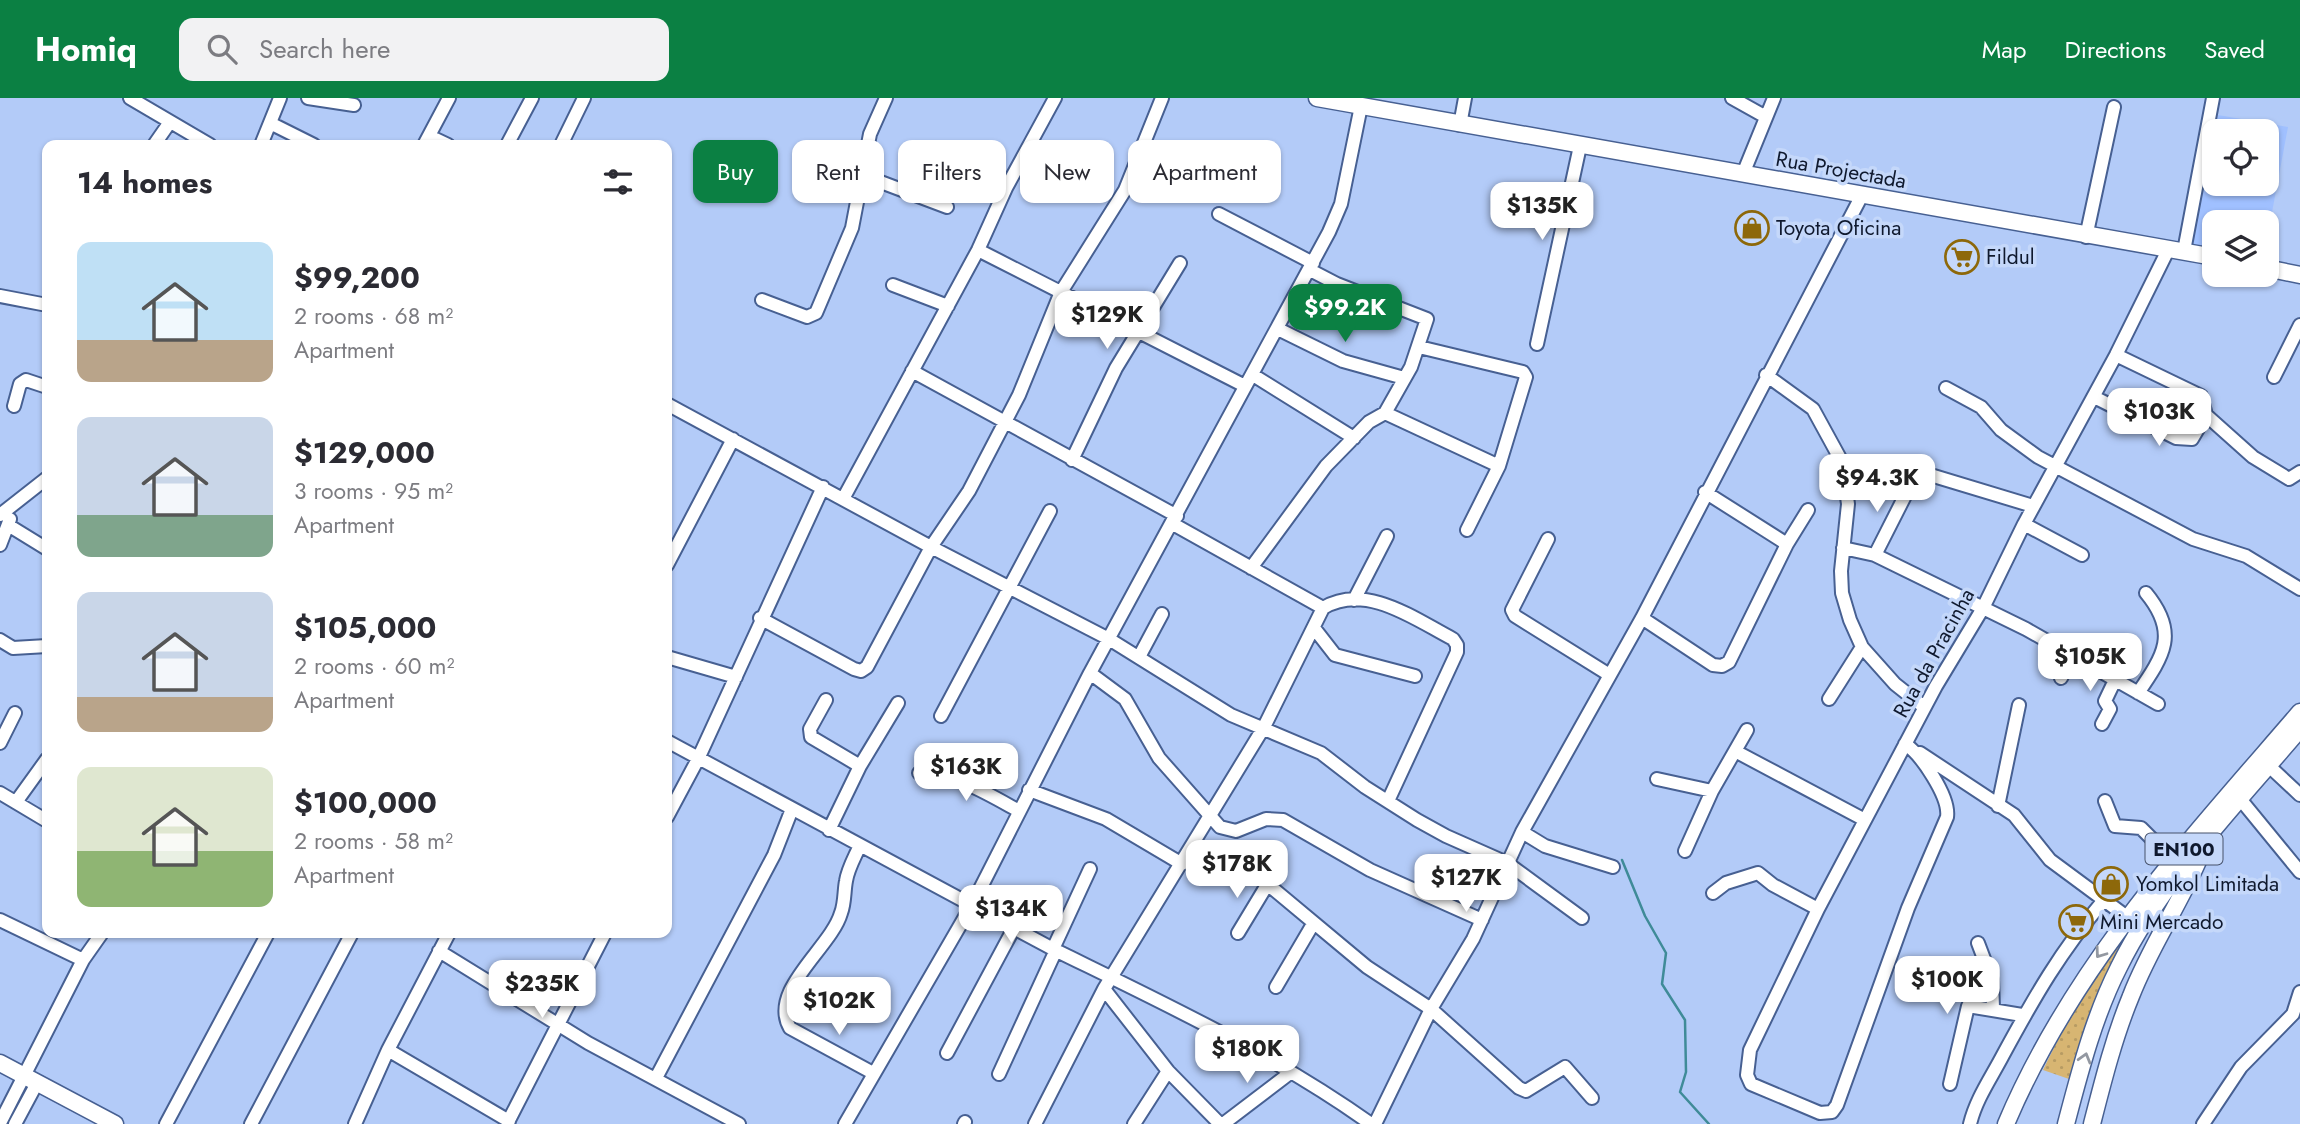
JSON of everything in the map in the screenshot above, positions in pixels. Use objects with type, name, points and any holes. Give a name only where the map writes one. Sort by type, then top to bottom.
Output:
[{"type":"main road","name":"Rua Projectada","points":[[1317,98],[2086,237],[2202,255]]},
{"type":"main road","points":[[2279,271],[2300,275]]},
{"type":"main road","name":"EN100","points":[[2006,1124],[2031,1068],[2067,1004],[2127,917],[2300,712]]},
{"type":"main road","name":"EN100","points":[[2066,1124],[2087,1049],[2119,965],[2139,931],[2207,840],[2300,729]]},
{"type":"main road","name":"EN100","points":[[2092,1124],[2110,1057],[2131,995],[2178,906],[2207,840]]},
{"type":"main road","points":[[0,1063],[115,1124]]},
{"type":"street","points":[[130,98],[201,140]]},
{"type":"street","points":[[263,140],[280,98]]},
{"type":"street","points":[[308,98],[354,105]]},
{"type":"street","points":[[426,140],[449,98]]},
{"type":"street","points":[[510,140],[532,98]]},
{"type":"street","points":[[563,140],[584,98]]},
{"type":"street","points":[[870,140],[886,98]]},
{"type":"street","points":[[843,499],[978,250],[1006,188],[1055,98]]},
{"type":"street","points":[[760,618],[861,671],[873,659],[931,547],[969,491],[1006,421],[1061,292],[1125,190],[1162,98]]},
{"type":"street","points":[[1460,125],[1465,98]]},
{"type":"street","points":[[1732,98],[1766,117]]},
{"type":"street","points":[[1743,174],[1774,98]]},
{"type":"street","name":"Rua da Pracinha","points":[[1918,751],[1946,803],[1947,817],[1908,908],[1838,1105],[1832,1112],[1820,1113],[1754,1086],[1748,1081],[1749,1050],[1818,909],[1924,708],[1983,608],[2024,524],[2176,250],[2213,98]]},
{"type":"street","points":[[845,1124],[973,903],[1090,673],[1312,266],[1342,204],[1361,106]]},
{"type":"street","points":[[2086,237],[2114,107]]},
{"type":"street","points":[[157,140],[170,122]]},
{"type":"street","points":[[270,123],[304,140]]},
{"type":"street","points":[[1536,344],[1580,146]]},
{"type":"street","points":[[884,183],[947,207]]},
{"type":"street","points":[[672,744],[829,830],[973,903],[1055,950],[1113,976],[1334,1098],[1373,1124],[1431,1009],[1482,920],[1522,832],[1608,674],[1642,618],[1705,492],[1862,195]]},
{"type":"street","points":[[762,300],[807,317],[816,313],[852,229],[857,203]]},
{"type":"street","points":[[1219,214],[1312,266],[1337,284],[1427,319],[1419,347],[1385,413],[1369,422],[1305,490],[1251,568]]},
{"type":"street","points":[[978,250],[1137,331],[1249,380],[1354,438]]},
{"type":"street","points":[[1072,460],[1094,409],[1137,331],[1180,263]]},
{"type":"street","points":[[893,285],[948,306]]},
{"type":"street","points":[[0,296],[42,303]]},
{"type":"street","points":[[2274,377],[2300,325]]},
{"type":"street","points":[[1278,329],[1343,361],[1404,378]]},
{"type":"street","points":[[1419,347],[1523,372],[1525,381],[1500,467],[1467,530]]},
{"type":"street","points":[[2116,355],[2197,393],[2201,396],[2206,415],[2253,457],[2289,479],[2300,472]]},
{"type":"street","points":[[912,371],[1006,421],[1251,568],[1324,608]]},
{"type":"street","points":[[1766,375],[1813,410],[1842,462],[1848,505],[1842,593],[1861,647],[1895,684],[1924,708]]},
{"type":"street","points":[[14,406],[20,384],[26,380],[42,385]]},
{"type":"street","points":[[1946,387],[1980,407],[2020,446],[2057,468],[2193,539],[2246,556],[2300,589]]},
{"type":"street","points":[[2094,397],[2185,440],[2196,436],[2206,415]]},
{"type":"street","points":[[672,407],[1008,588],[1110,639],[1218,708],[1321,753],[1388,801],[1446,836],[1507,863],[1582,918]]},
{"type":"street","points":[[1385,413],[1500,467]]},
{"type":"street","points":[[672,555],[733,439]]},
{"type":"street","points":[[1894,464],[2034,506]]},
{"type":"street","points":[[0,545],[4,520],[13,505],[42,482]]},
{"type":"street","points":[[672,808],[698,759],[760,618],[823,487]]},
{"type":"street","points":[[1875,555],[1909,488]]},
{"type":"street","points":[[1705,492],[1787,544]]},
{"type":"street","points":[[1642,618],[1713,665],[1722,666],[1729,662],[1787,544],[1808,510]]},
{"type":"street","points":[[941,716],[1050,511]]},
{"type":"street","points":[[4,520],[42,546]]},
{"type":"street","points":[[2024,524],[2082,555]]},
{"type":"street","points":[[1354,600],[1387,536]]},
{"type":"street","points":[[1548,539],[1512,610],[1515,616],[1608,674]]},
{"type":"street","points":[[1843,548],[1875,555],[1983,608],[2158,704]]},
{"type":"street","points":[[2138,693],[2165,648],[2163,620],[2146,593]]},
{"type":"street","points":[[1035,1124],[1104,989],[1264,727],[1324,608],[1332,603],[1366,600],[1394,608],[1453,639],[1457,645],[1457,652],[1388,801]]},
{"type":"street","points":[[1139,657],[1162,614]]},
{"type":"street","points":[[1314,628],[1335,655],[1415,676]]},
{"type":"street","points":[[0,640],[13,648],[42,646]]},
{"type":"street","points":[[1829,699],[1861,647]]},
{"type":"street","points":[[2060,678],[2072,656]]},
{"type":"street","points":[[672,658],[736,677]]},
{"type":"street","points":[[1090,673],[1125,699],[1159,758],[1220,827],[1228,831],[1266,819],[1283,820],[1370,870],[1482,920]]},
{"type":"street","points":[[2102,724],[2110,709],[2105,701],[2107,694],[2115,680]]},
{"type":"street","points":[[826,700],[810,729],[811,737],[860,766]]},
{"type":"street","points":[[829,830],[860,766],[898,703]]},
{"type":"street","points":[[1998,806],[2019,705]]},
{"type":"street","points":[[0,743],[15,713]]},
{"type":"street","points":[[1685,851],[1712,791],[1747,730]]},
{"type":"street","points":[[1905,744],[2023,824],[2050,860],[2127,917]]},
{"type":"street","points":[[1735,751],[1866,820]]},
{"type":"street","points":[[16,802],[42,766]]},
{"type":"street","points":[[2269,766],[2300,796]]},
{"type":"street","points":[[919,773],[956,781],[1019,811]]},
{"type":"street","points":[[1657,779],[1712,791]]},
{"type":"street","points":[[1029,790],[1114,823],[1182,864]]},
{"type":"street","points":[[0,793],[42,818]]},
{"type":"street","points":[[2241,800],[2300,872]]},
{"type":"street","points":[[2105,801],[2115,826],[2137,826],[2174,861]]},
{"type":"street","points":[[656,1078],[774,855],[792,809]]},
{"type":"street","points":[[1522,832],[1545,846],[1613,867]]},
{"type":"street","points":[[860,845],[848,870],[841,915],[794,985],[785,1008],[785,1017],[790,1028],[873,1073]]},
{"type":"street","points":[[999,1074],[1090,869]]},
{"type":"street","points":[[1253,872],[1312,925],[1367,967],[1431,1009],[1519,1088],[1526,1091],[1564,1067],[1592,1098]]},
{"type":"street","points":[[1713,893],[1726,883],[1758,873],[1773,885],[1818,909]]},
{"type":"street","points":[[1238,933],[1267,885]]},
{"type":"street","points":[[1970,1124],[2022,1015],[2067,943],[2104,900]]},
{"type":"street","points":[[0,920],[83,960]]},
{"type":"street","points":[[1276,987],[1312,925]]},
{"type":"street","points":[[947,1053],[1014,928]]},
{"type":"street","points":[[15,1124],[31,1079],[83,960],[98,938]]},
{"type":"street","points":[[166,1124],[265,938]]},
{"type":"street","points":[[251,1124],[349,938]]},
{"type":"street","points":[[355,1124],[388,1051],[446,938]]},
{"type":"street","points":[[388,1051],[508,1123],[602,938]]},
{"type":"street","points":[[1978,943],[1992,980],[1993,1008]]},
{"type":"street","points":[[439,951],[558,1025],[739,1124]]},
{"type":"street","points":[[1104,989],[1168,1071],[1222,1124],[1290,1073]]},
{"type":"street","points":[[2203,1124],[2241,1067],[2293,1014],[2300,992]]},
{"type":"street","points":[[1950,1084],[1965,1010],[1971,1004],[2022,1015]]},
{"type":"street","points":[[1134,1124],[1168,1071]]},
{"type":"street","points":[[0,1123],[31,1079]]},
{"type":"shaded area","points":[[2218,115],[2241,119],[2217,119]]},
{"type":"shaded area","points":[[2279,125],[2288,127],[2279,175]]},
{"type":"shaded area","points":[[2203,196],[2275,196],[2272,210],[2202,210],[2202,254],[2192,252]]},
{"type":"shaded area","points":[[2186,855],[2083,1038],[2069,1079],[2043,1070],[2091,985]]},
{"type":"waterway","points":[[1622,860],[1645,916],[1666,953],[1662,984],[1685,1020],[1686,1072],[1680,1092],[1709,1124]]},
{"type":"place","name":"Toyota Oficina","points":[[1752,228]]},
{"type":"place","name":"Fildul","points":[[1962,257]]},
{"type":"place","name":"Yomkol Limitada","points":[[2111,884]]},
{"type":"place","name":"Mini Mercado","points":[[2076,922]]}]
